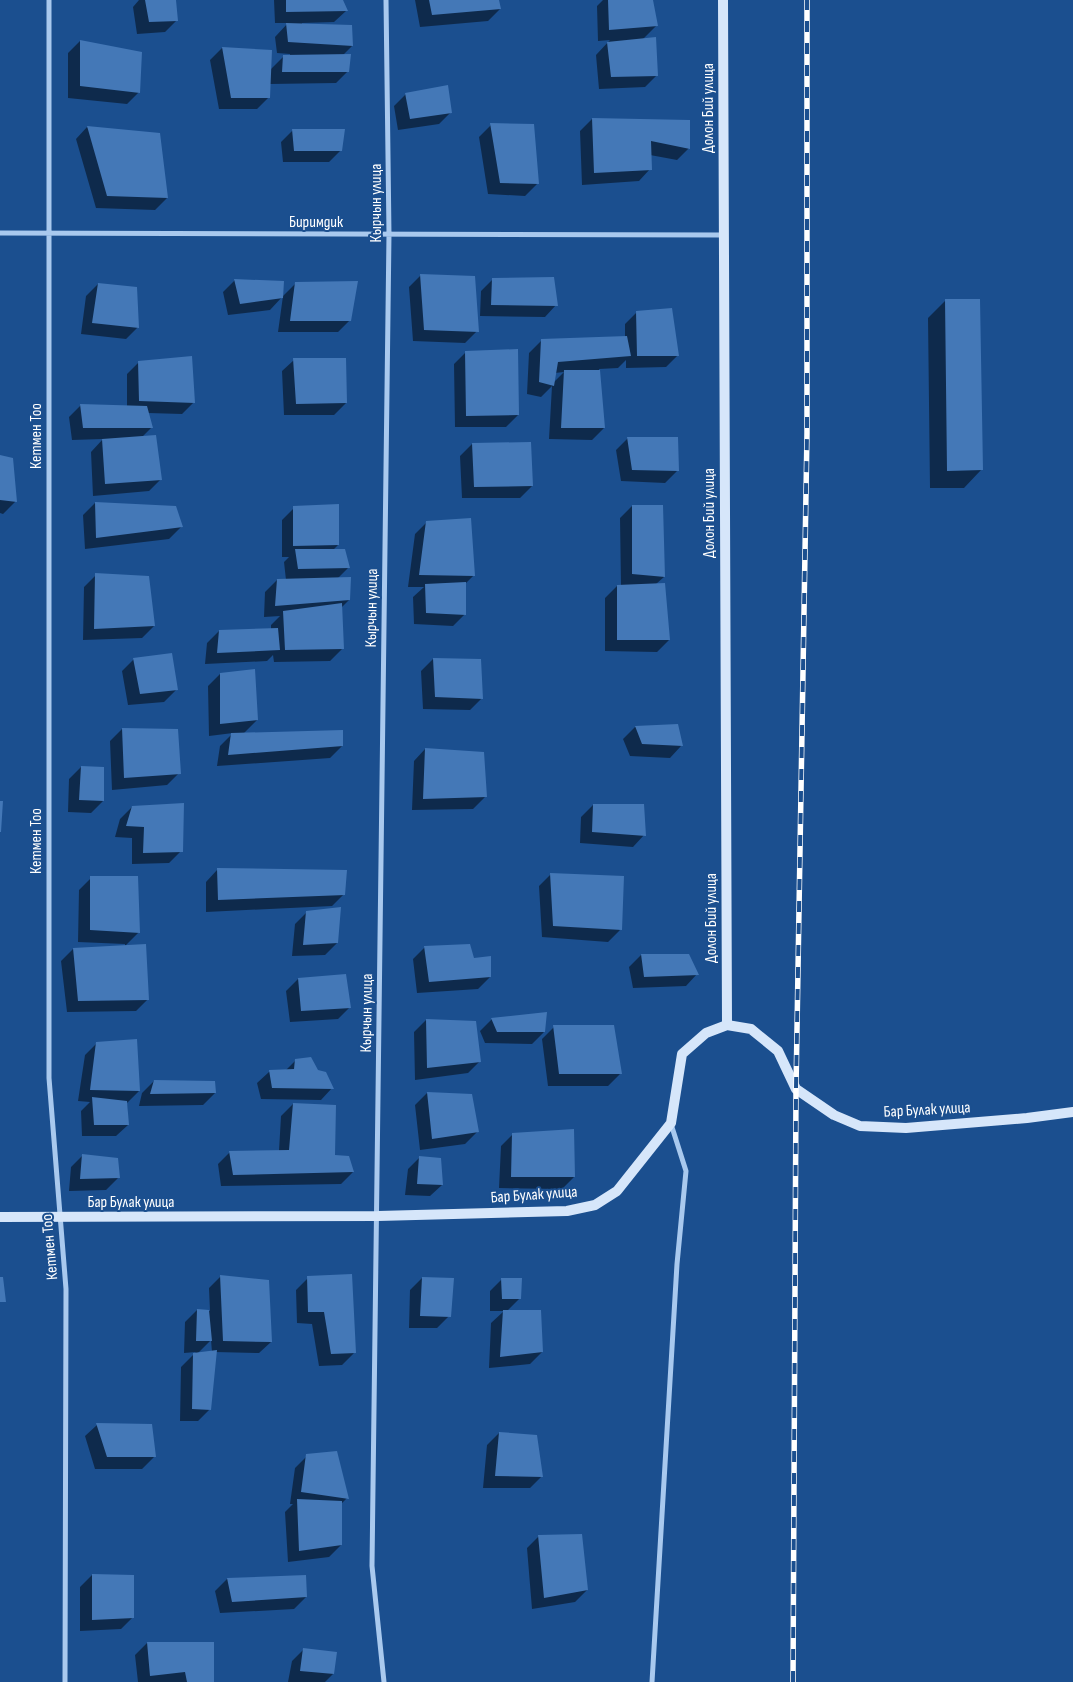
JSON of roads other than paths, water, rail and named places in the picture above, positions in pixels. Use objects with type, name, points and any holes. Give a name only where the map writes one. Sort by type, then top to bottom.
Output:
[{"type":"street","name":"Кетмен Тоо","points":[[49,0],[49,1078],[66,1289],[65,1682]]},
{"type":"street","name":"Кырчын улица","points":[[384,1682],[372,1566],[378,1216],[389,234],[386,0]]},
{"type":"street","name":"Долон Бий улица","points":[[723,0],[722,235],[726,1026]]},
{"type":"street","name":"Биримдик","points":[[0,233],[722,235]]},
{"type":"street","name":"Бар Булак улица","points":[[0,1217],[378,1216],[567,1211],[595,1205],[617,1191],[671,1123],[682,1054],[706,1033],[726,1026],[751,1029],[778,1051],[796,1089],[834,1115],[860,1126],[906,1128],[942,1126],[1073,1112]]},
{"type":"street","points":[[652,1682],[677,1264],[686,1171],[671,1123]]},
{"type":"railway","points":[[793,1682],[796,1089],[807,433],[807,0]]}]
